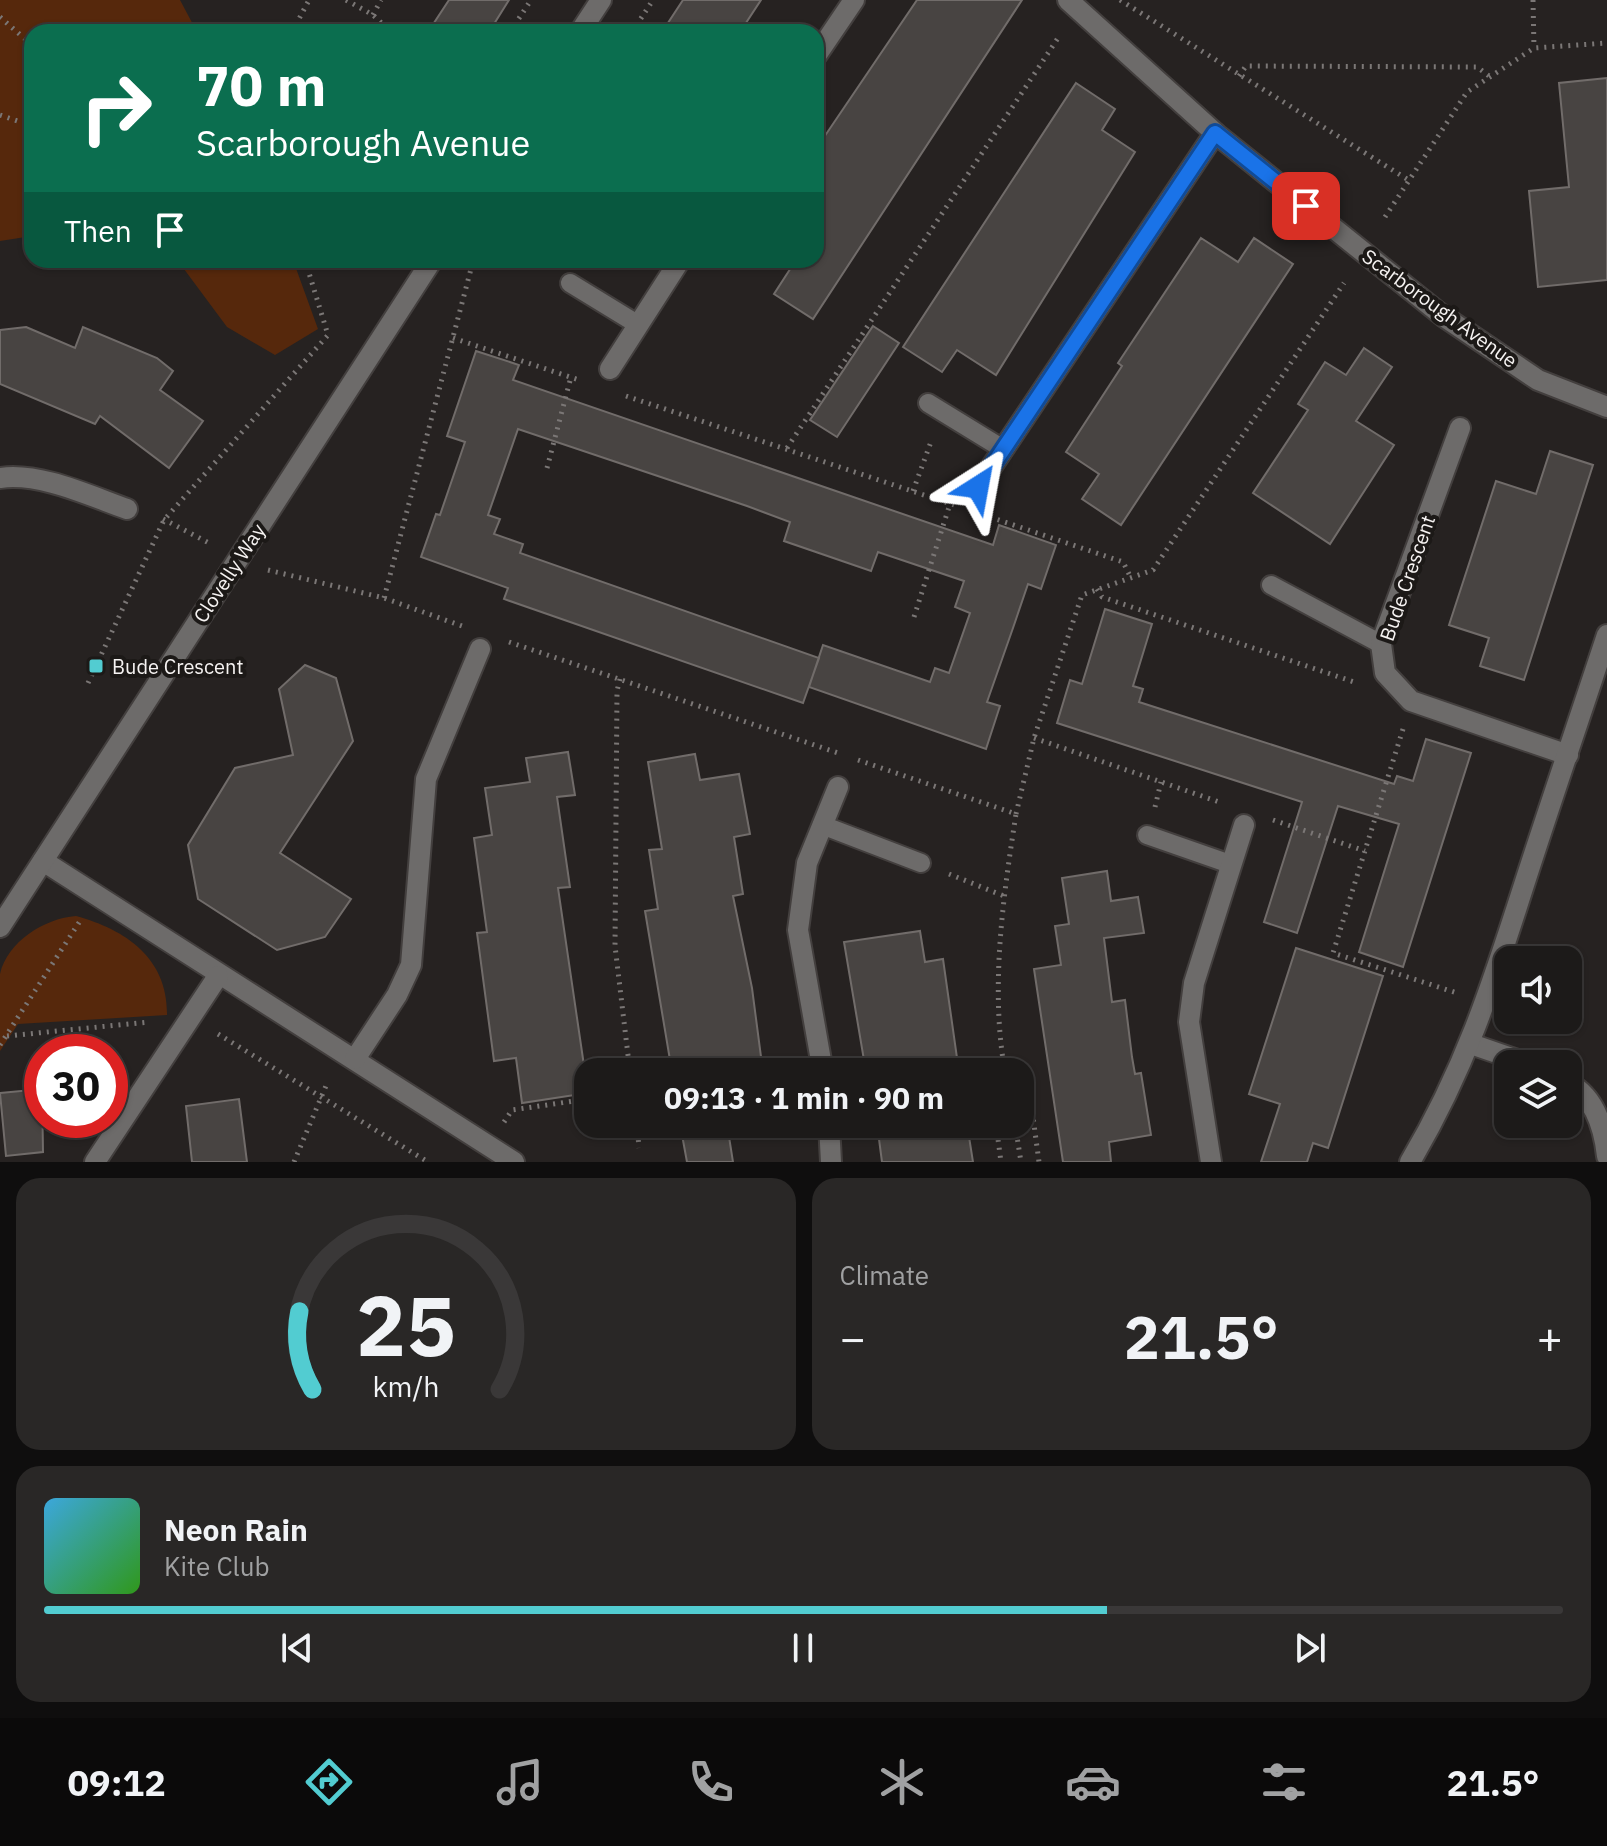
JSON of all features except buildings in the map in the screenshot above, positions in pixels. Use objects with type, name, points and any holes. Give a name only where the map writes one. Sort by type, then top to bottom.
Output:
[{"type":"street","points":[[585,24],[601,0]]},
{"type":"street","points":[[824,44],[854,0]]},
{"type":"street","name":"Scarborough Avenue","points":[[1077,3],[1215,133],[1443,316],[1538,380],[1607,407]]},
{"type":"street","points":[[978,487],[1215,133]]},
{"type":"street","name":"Clovelly Way","points":[[0,927],[427,268]]},
{"type":"street","points":[[610,369],[675,268]]},
{"type":"street","name":"Bude Crescent","points":[[1460,428],[1381,644],[1385,673],[1411,701],[1568,755]]},
{"type":"street","points":[[0,478],[12,476],[73,490],[127,509]]},
{"type":"street","points":[[1410,1162],[1442,1108],[1487,1002],[1607,635]]},
{"type":"street","points":[[349,1056],[397,995],[411,965],[426,779],[480,649]]},
{"type":"street","points":[[821,1058],[798,930],[807,863],[838,787]]},
{"type":"street","points":[[1211,1162],[1189,1022],[1194,983],[1244,825]]},
{"type":"street","points":[[43,861],[218,976],[514,1162]]},
{"type":"street","points":[[95,1162],[218,976]]},
{"type":"street","points":[[1471,1044],[1494,1052]]},
{"type":"street","points":[[1582,1096],[1590,1103],[1604,1130],[1607,1156]]},
{"type":"street","points":[[830,1138],[831,1162]]},
{"type":"lane","points":[[570,283],[637,324]]},
{"type":"lane","points":[[935,407],[1003,449]]},
{"type":"lane","points":[[1271,585],[1381,644]]},
{"type":"lane","points":[[822,825],[921,863]]},
{"type":"lane","points":[[1147,835],[1230,864]]},
{"type":"path","points":[[296,24],[309,0]]},
{"type":"path","points":[[346,0],[383,24]]},
{"type":"path","points":[[373,15],[381,0]]},
{"type":"path","points":[[515,24],[531,0]]},
{"type":"path","points":[[637,24],[653,0]]},
{"type":"path","points":[[1120,0],[1410,181]]},
{"type":"path","points":[[1533,0],[1534,48]]},
{"type":"path","points":[[787,448],[1077,3]]},
{"type":"path","points":[[0,17],[24,38]]},
{"type":"path","points":[[1385,217],[1467,92],[1534,48],[1607,43]]},
{"type":"path","points":[[1239,76],[1246,66],[1477,67],[1489,76]]},
{"type":"path","points":[[0,115],[24,123]]},
{"type":"path","points":[[88,683],[164,520],[328,335],[307,268]]},
{"type":"path","points":[[384,598],[472,268]]},
{"type":"path","points":[[1002,1058],[998,1033],[1004,896],[1016,814],[1034,738],[1075,607],[1082,595],[1153,570],[1344,283]]},
{"type":"path","points":[[453,338],[585,382]]},
{"type":"path","points":[[547,468],[571,377]]},
{"type":"path","points":[[615,392],[965,509]]},
{"type":"path","points":[[913,491],[935,407]]},
{"type":"path","points":[[914,617],[950,504]]},
{"type":"path","points":[[127,509],[164,520],[213,545]]},
{"type":"path","points":[[979,514],[1123,562],[1131,578]]},
{"type":"path","points":[[266,569],[384,598],[470,629]]},
{"type":"path","points":[[1097,589],[1102,597],[1411,701],[1333,953],[1487,1002]]},
{"type":"path","points":[[500,639],[1016,814]]},
{"type":"path","points":[[620,679],[615,946],[628,1058]]},
{"type":"path","points":[[1034,738],[1225,804]]},
{"type":"path","points":[[1266,818],[1365,851]]},
{"type":"path","points":[[921,863],[1004,896]]},
{"type":"path","points":[[0,1045],[96,897]]},
{"type":"path","points":[[7,1036],[192,1018],[428,1162]]},
{"type":"path","points":[[294,1162],[319,1097],[349,1056]]},
{"type":"path","points":[[489,1145],[512,1110],[574,1101]]},
{"type":"path","points":[[1034,1124],[1039,1162]]},
{"type":"path","points":[[638,1138],[639,1148]]},
{"type":"path","points":[[998,1138],[1001,1162]]},
{"type":"path","points":[[1017,1138],[1021,1162]]},
{"type":"shaded area","points":[[0,0],[180,0],[193,24],[24,24],[24,237],[0,241]]},
{"type":"shaded area","points":[[183,268],[296,268],[318,329],[275,355],[227,327]]},
{"type":"shaded area","points":[[76,916],[112,930],[141,950],[160,978],[167,1015],[18,1024],[0,1051],[0,974],[4,962],[29,934],[52,921]]},
{"type":"place","name":"Bude Crescent","points":[[96,666]]},
{"type":"route","points":[[978,487],[1215,133],[1306,206]]}]
